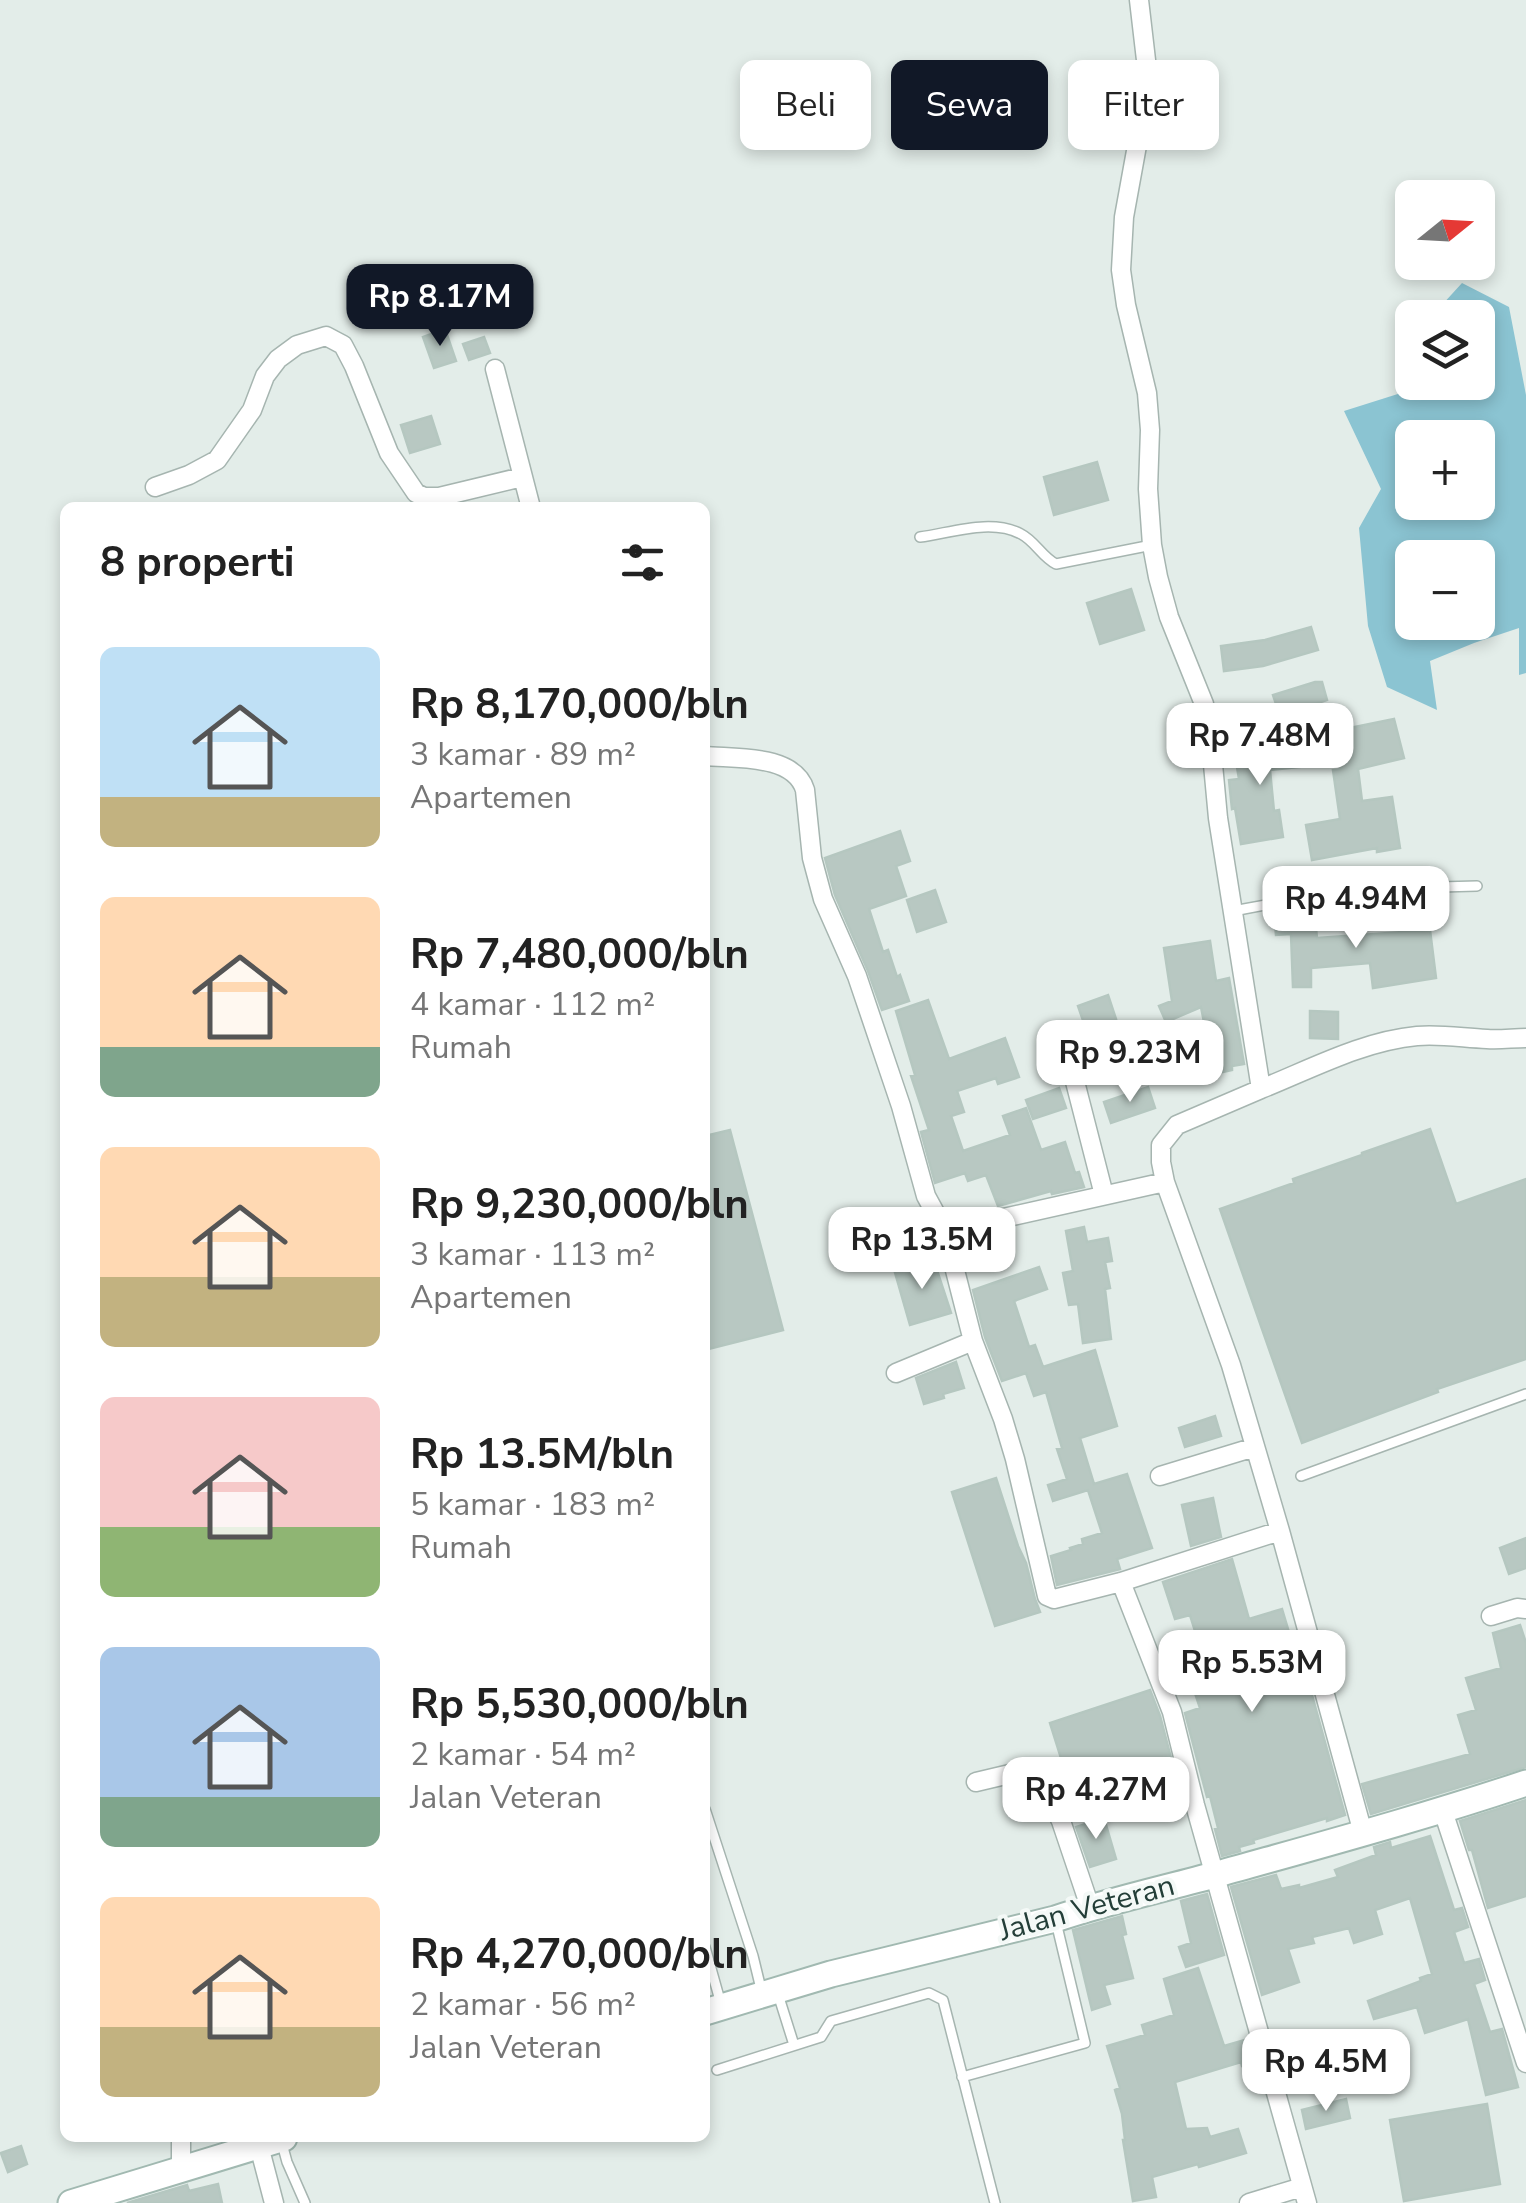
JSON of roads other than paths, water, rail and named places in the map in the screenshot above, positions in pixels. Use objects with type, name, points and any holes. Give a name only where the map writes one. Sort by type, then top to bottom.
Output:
[{"type":"main road","name":"Jalan Veteran","points":[[713,2009],[831,1974],[1215,1875],[1443,1811],[1526,1782]]},
{"type":"main road","points":[[71,2203],[270,2142]]},
{"type":"street","points":[[1140,0],[1146,60],[1142,118],[1124,217],[1121,270],[1147,393],[1152,546],[1169,618],[1204,704],[1212,742],[1218,818],[1261,1089]]},
{"type":"street","points":[[154,486],[189,475],[217,460],[252,410],[264,376],[278,359],[291,348],[326,336],[343,345],[390,453],[416,493],[439,498],[522,477]]},
{"type":"street","points":[[495,370],[529,502]]},
{"type":"street","points":[[710,756],[778,763],[802,781],[812,858],[823,899],[858,976],[926,1196],[944,1230],[973,1341],[1015,1459],[1047,1596],[1054,1599],[1120,1582],[1280,1531]]},
{"type":"street","points":[[1363,1832],[1217,1320],[1165,1182],[1161,1145],[1177,1126],[1220,1105],[1342,1056],[1388,1042],[1414,1036],[1526,1038]]},
{"type":"street","points":[[1072,1070],[1104,1195]]},
{"type":"street","points":[[944,1230],[1165,1182]]},
{"type":"street","points":[[896,1373],[973,1341]]},
{"type":"street","points":[[1160,1476],[1255,1447]]},
{"type":"street","points":[[1120,1582],[1172,1712],[1305,2195],[1249,2203]]},
{"type":"street","points":[[1492,1616],[1526,1609]]},
{"type":"street","points":[[976,1782],[1014,1773],[1048,1792],[1090,1907]]},
{"type":"street","points":[[1443,1811],[1526,2063]]},
{"type":"street","points":[[181,2142],[182,2169]]},
{"type":"street","points":[[274,2203],[276,2142]]},
{"type":"lane","points":[[920,537],[968,528],[1005,528],[1031,540],[1056,564],[1152,546]]},
{"type":"lane","points":[[1233,911],[1319,895],[1477,886]]},
{"type":"lane","points":[[1301,1476],[1526,1394]]},
{"type":"lane","points":[[710,1824],[753,1956],[794,2045]]},
{"type":"lane","points":[[962,2077],[1085,2043],[1055,1919]]},
{"type":"lane","points":[[717,2070],[820,2037],[831,2021],[929,1993],[943,2000],[994,2203]]},
{"type":"lane","points":[[277,2142],[305,2203]]},
{"type":"water","points":[[1462,283],[1509,307],[1526,395],[1526,673],[1519,675],[1519,628],[1495,636],[1495,540],[1395,540],[1395,640],[1483,640],[1430,661],[1437,710],[1387,687],[1368,626],[1359,528],[1381,489],[1344,411],[1395,395],[1395,400],[1495,400],[1495,300],[1446,300]]}]
